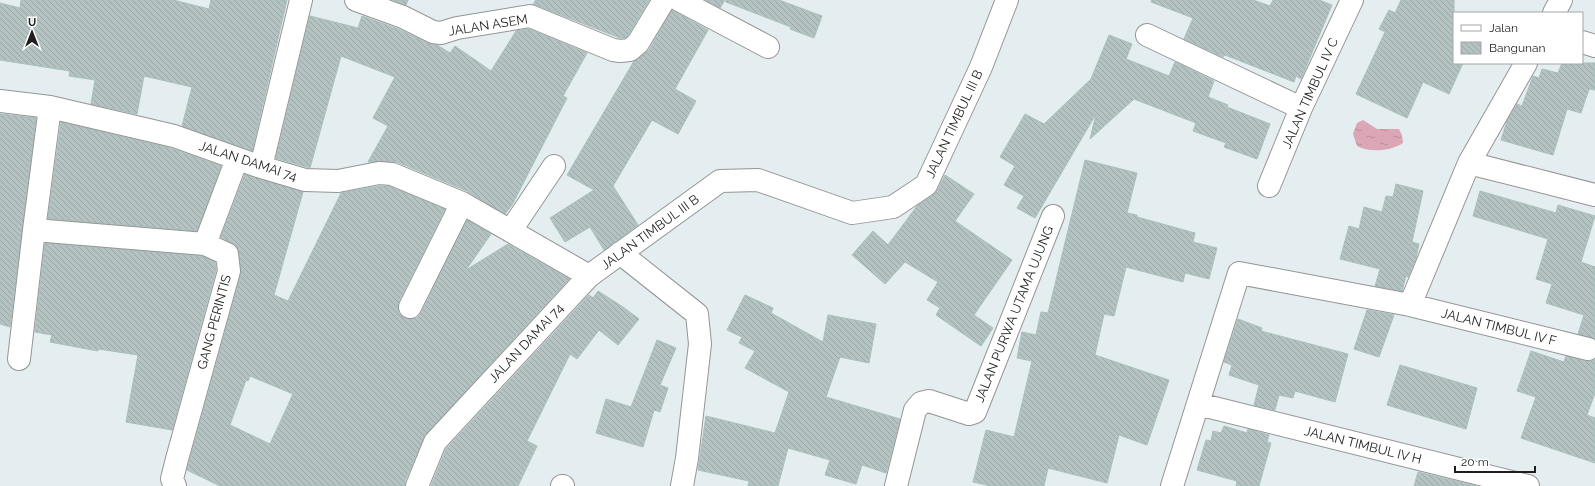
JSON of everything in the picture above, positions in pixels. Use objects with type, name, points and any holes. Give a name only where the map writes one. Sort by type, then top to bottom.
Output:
[{"type":"street","points":[[261,167],[301,0]]},
{"type":"street","name":"JALAN ASEM","points":[[356,0],[403,18],[433,32],[441,33],[457,28],[530,16],[613,50],[620,51],[630,50],[638,43],[664,0]]},
{"type":"street","points":[[679,0],[768,46]]},
{"type":"street","name":"JALAN TIMBUL III B","points":[[589,276],[720,181],[758,180],[852,213],[893,207],[926,184],[982,67],[1007,0]]},
{"type":"street","name":"JALAN TIMBUL IV C","points":[[1269,186],[1301,108],[1352,0]]},
{"type":"street","points":[[1555,12],[1561,0]]},
{"type":"street","points":[[1147,35],[1301,108]]},
{"type":"street","points":[[1583,42],[1595,46]]},
{"type":"street","points":[[1410,305],[1469,163],[1525,64]]},
{"type":"street","name":"JALAN DAMAI 74","points":[[0,101],[50,106],[174,136],[261,167],[305,180],[338,181],[379,173],[392,174],[462,204],[511,230],[589,276],[435,442],[417,486]]},
{"type":"street","points":[[19,359],[50,106]]},
{"type":"street","points":[[205,244],[236,158]]},
{"type":"street","points":[[1469,163],[1595,195]]},
{"type":"street","points":[[511,230],[554,166]]},
{"type":"street","points":[[410,307],[462,204]]},
{"type":"street","name":"JALAN PURWA UTAMA UJUNG","points":[[896,486],[915,410],[921,403],[929,401],[969,414],[975,412],[1053,216]]},
{"type":"street","name":"GANG PERINTIS","points":[[34,230],[205,244],[227,254],[229,271],[177,459],[172,479],[175,486]]},
{"type":"street","points":[[620,253],[697,314],[700,344],[687,458],[682,486]]},
{"type":"street","name":"JALAN TIMBUL IV F","points":[[1198,404],[1240,273],[1410,305],[1588,349]]},
{"type":"street","points":[[1172,486],[1198,404]]},
{"type":"street","name":"JALAN TIMBUL IV H","points":[[1198,404],[1528,486]]},
{"type":"water","points":[[1363,120],[1377,129],[1399,129],[1402,135],[1403,143],[1393,148],[1380,150],[1368,150],[1357,146],[1353,134],[1357,123]]},
{"type":"building","points":[[21,0],[173,0],[209,9],[211,0],[287,0],[252,151],[182,126],[192,87],[144,76],[137,114],[91,104],[95,80],[69,76],[70,71],[0,60],[0,3],[20,8]]},
{"type":"building","points":[[393,0],[408,0],[406,5]]},
{"type":"building","points":[[536,0],[649,0],[628,35],[625,38],[620,38],[533,4]]},
{"type":"building","points":[[706,0],[725,0],[720,8]]},
{"type":"building","points":[[726,0],[779,0],[822,16],[814,38],[790,29],[791,27],[726,2]]},
{"type":"building","points":[[1152,0],[1253,0],[1270,6],[1273,0],[1319,0],[1332,5],[1301,79],[1296,76],[1294,82],[1225,55],[1223,57],[1184,39],[1193,18],[1151,2]]},
{"type":"building","points":[[1401,0],[1454,0],[1453,64],[1463,64],[1449,94],[1423,82],[1407,118],[1356,94],[1385,32],[1379,29],[1389,10],[1395,13]]},
{"type":"building","points":[[672,10],[708,30],[675,89],[696,101],[678,134],[652,120],[613,186],[638,225],[604,250],[590,227],[565,242],[550,218],[594,190],[567,175],[634,61],[649,50]]},
{"type":"building","points":[[310,16],[358,28],[362,16],[398,29],[427,43],[437,45],[450,53],[455,46],[491,71],[516,31],[529,29],[587,53],[563,96],[567,98],[512,205],[505,214],[467,191],[397,162],[368,162],[388,126],[373,118],[395,77],[341,56],[310,168],[276,158]]},
{"type":"building","points":[[1109,35],[1132,44],[1126,59],[1169,76],[1175,62],[1214,81],[1208,97],[1228,105],[1227,107],[1270,124],[1257,159],[1224,147],[1226,143],[1193,131],[1196,123],[1134,99],[1090,139],[1096,114],[1035,218],[1017,208],[1024,196],[1004,185],[1015,166],[1000,157],[1025,114],[1044,124],[1091,79]]},
{"type":"building","points":[[1595,63],[1595,90],[1589,89],[1581,113],[1567,109],[1553,155],[1501,140],[1507,121],[1517,104],[1522,106],[1533,76],[1539,78],[1542,69],[1558,73],[1562,64]]},
{"type":"building","points":[[0,114],[36,118],[10,327],[0,324]]},
{"type":"building","points":[[61,122],[170,148],[221,166],[197,231],[48,219]]},
{"type":"building","points":[[1085,160],[1137,173],[1127,213],[1195,233],[1193,242],[1217,248],[1209,279],[1185,273],[1183,282],[1126,267],[1114,316],[1104,314],[1095,355],[1169,380],[1147,445],[1119,435],[1107,483],[1048,468],[1044,486],[991,486],[973,482],[986,430],[1014,437],[1032,361],[1017,358],[1022,332],[1036,335],[1041,312],[1048,313]]},
{"type":"building","points":[[245,174],[303,192],[274,295],[288,301],[341,193],[380,186],[389,186],[445,209],[399,301],[399,314],[405,318],[417,318],[421,313],[467,220],[491,234],[466,270],[508,244],[569,279],[426,434],[405,481],[405,486],[220,486],[187,470],[241,274],[237,247],[221,237]],"holes":[[[250,376],[293,394],[270,444],[230,425],[246,380],[248,381]]]},
{"type":"building","points":[[945,175],[974,194],[955,221],[1012,260],[974,315],[993,328],[981,346],[936,315],[940,308],[927,300],[938,282],[905,262],[885,284],[852,255],[873,231],[888,245],[917,206],[937,191]]},
{"type":"building","points":[[1396,184],[1423,191],[1412,242],[1419,244],[1416,258],[1408,277],[1406,276],[1402,291],[1375,286],[1380,269],[1340,259],[1349,226],[1359,229],[1364,207],[1382,212],[1386,196],[1393,197]]},
{"type":"building","points":[[1480,191],[1556,213],[1558,205],[1595,216],[1581,262],[1595,267],[1595,339],[1578,334],[1584,315],[1546,303],[1552,284],[1536,279],[1548,239],[1473,216]]},
{"type":"building","points":[[45,243],[202,256],[215,262],[216,270],[172,430],[126,422],[138,355],[98,349],[98,351],[50,342],[52,335],[35,332]]},
{"type":"building","points":[[598,291],[639,319],[618,345],[599,330],[577,359],[570,354],[527,441],[537,446],[518,486],[431,486],[446,449],[589,295],[593,298]]},
{"type":"building","points":[[745,295],[773,308],[771,313],[823,342],[828,315],[876,324],[869,363],[840,357],[826,397],[900,419],[886,473],[862,465],[856,484],[825,475],[830,460],[788,448],[778,486],[748,486],[749,481],[698,470],[706,416],[775,433],[789,392],[745,368],[755,351],[739,343],[742,337],[727,330]]},
{"type":"building","points":[[1367,310],[1394,315],[1379,357],[1354,349]]},
{"type":"building","points":[[1238,319],[1262,328],[1261,331],[1348,354],[1335,402],[1295,391],[1293,398],[1279,395],[1275,410],[1254,405],[1259,385],[1229,375],[1232,365],[1224,362]]},
{"type":"building","points":[[657,340],[676,348],[660,385],[668,388],[660,412],[654,410],[643,447],[596,433],[606,399],[631,407]]},
{"type":"building","points":[[1531,351],[1564,362],[1566,356],[1585,361],[1595,359],[1595,393],[1587,415],[1595,418],[1595,463],[1521,438],[1536,397],[1517,391]]},
{"type":"building","points":[[1400,365],[1477,388],[1466,429],[1387,405]]},
{"type":"building","points":[[1224,426],[1247,433],[1248,429],[1269,435],[1267,442],[1271,443],[1259,486],[1236,486],[1237,481],[1197,470],[1206,440],[1211,441],[1213,431],[1221,433]]},
{"type":"building","points":[[1418,472],[1476,486],[1414,486]]}]
